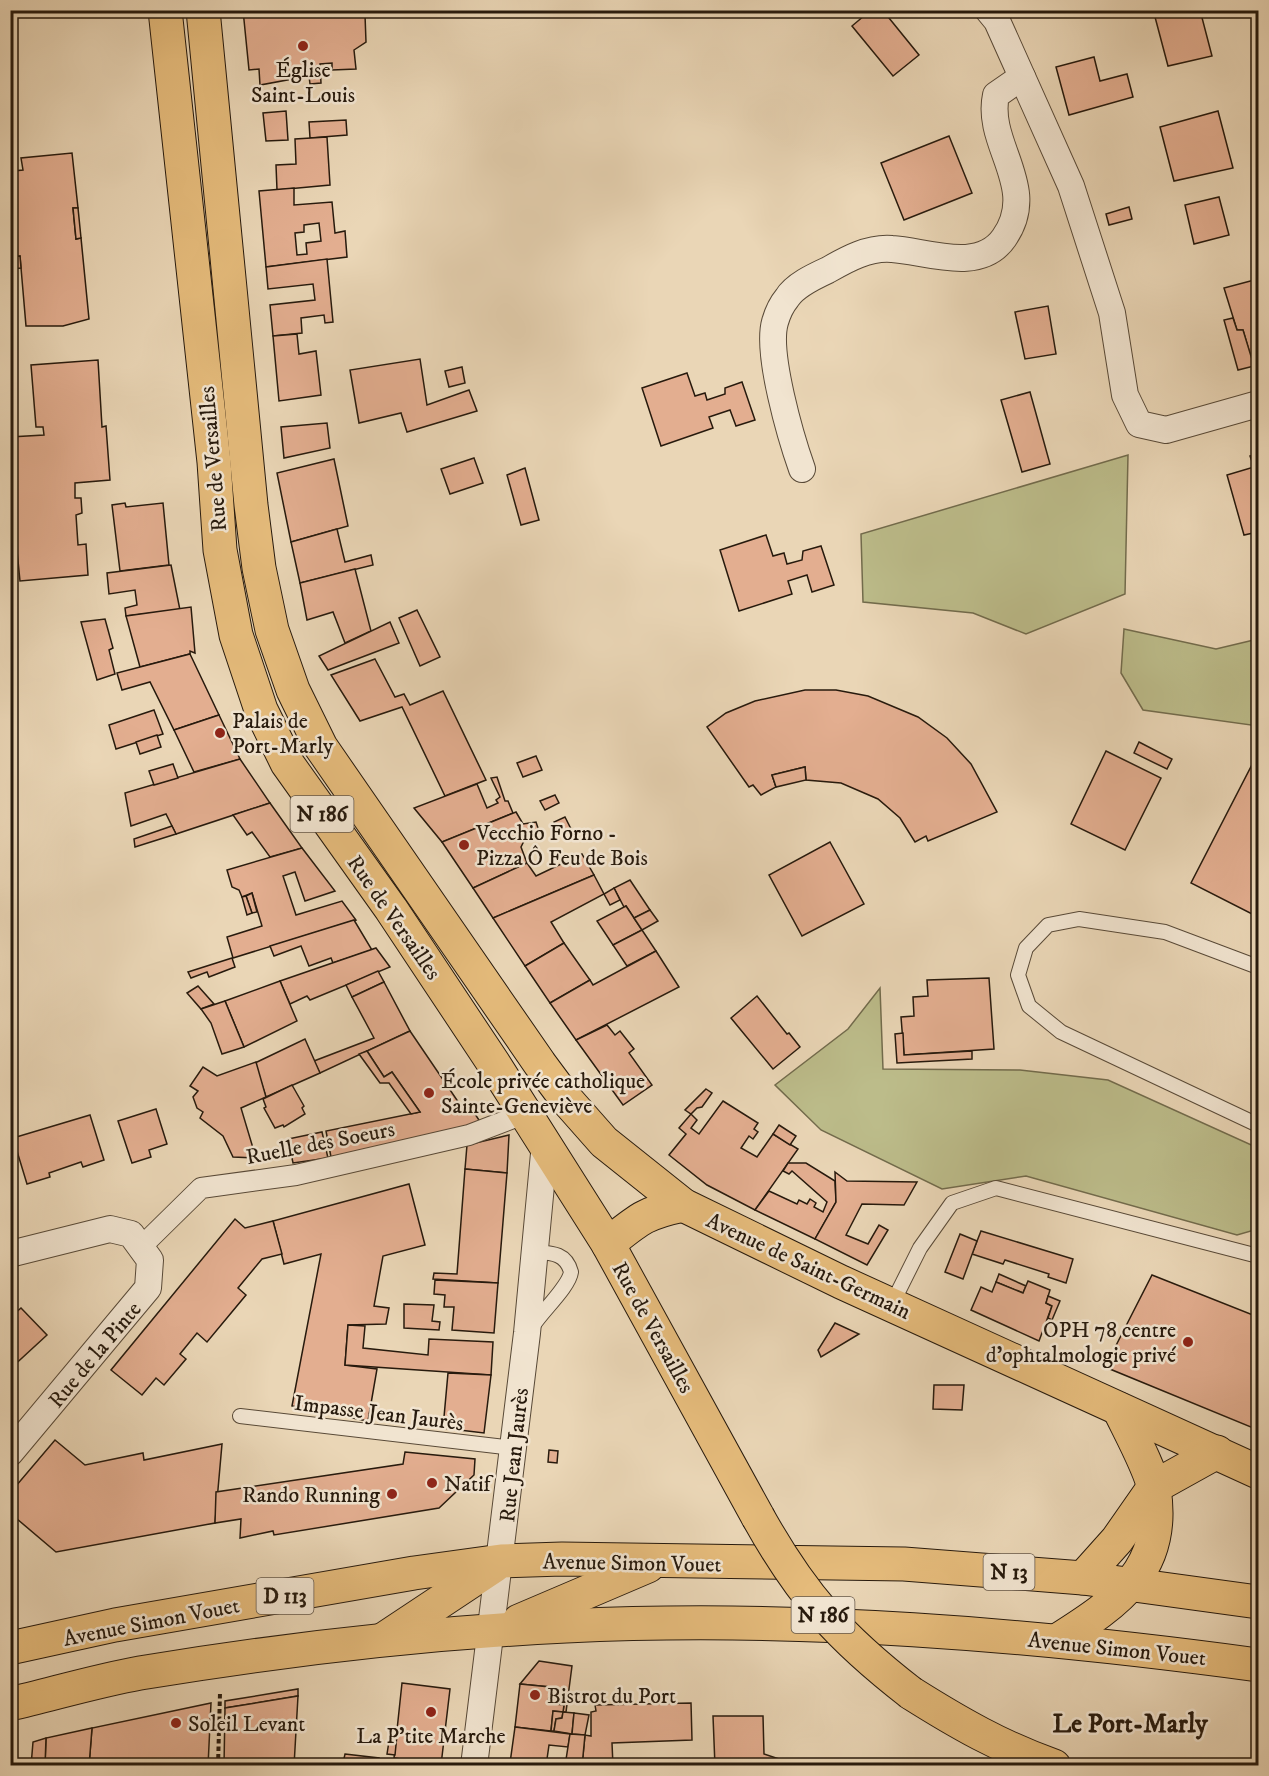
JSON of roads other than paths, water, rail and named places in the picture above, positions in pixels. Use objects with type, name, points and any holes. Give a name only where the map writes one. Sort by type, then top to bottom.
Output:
[{"type":"main road","name":"Rue de Versailles","points":[[165,10],[214,462],[220,550],[236,635],[247,671],[274,738],[293,771],[391,909],[545,1143],[608,1244],[787,1567],[821,1612],[854,1647],[911,1694],[969,1730],[1015,1752],[1054,1766]]},
{"type":"main road","name":"Rue de Versailles","points":[[203,10],[251,505],[259,568],[282,663],[307,721],[340,778],[540,1064]]},
{"type":"main road","name":"Avenue de Saint-Germain","points":[[540,1064],[566,1099],[604,1142],[683,1205],[712,1222],[1119,1408]]},
{"type":"main road","points":[[608,1244],[640,1218],[654,1211],[683,1205]]},
{"type":"main road","points":[[1058,1640],[1103,1611],[1131,1584],[1152,1543],[1154,1487],[1119,1408]]},
{"type":"main road","name":"N 186","points":[[1119,1408],[1258,1472]]},
{"type":"main road","points":[[1083,1578],[1117,1540],[1154,1487],[1217,1452]]},
{"type":"main road","name":"Avenue Simon Vouet","points":[[10,1648],[127,1623],[414,1573],[501,1561],[562,1559],[904,1564],[1083,1578],[1258,1602]]},
{"type":"main road","points":[[383,1640],[501,1561]]},
{"type":"main road","points":[[492,1632],[660,1561]]},
{"type":"main road","name":"Avenue Simon Vouet","points":[[10,1704],[137,1674],[221,1662],[383,1640],[566,1626],[701,1623],[850,1627],[1058,1640],[1258,1665]]},
{"type":"street","points":[[988,10],[997,21],[1071,186],[1112,313],[1125,395],[1139,424],[1166,430],[1258,404]]},
{"type":"street","points":[[802,469],[791,438],[773,345],[775,323],[788,296],[812,278],[856,254],[889,248],[957,259],[985,253],[1003,240],[1015,218],[1016,185],[992,112],[996,95],[1004,87],[1022,77]]},
{"type":"street","name":"Ruelle des Soeurs","points":[[142,1246],[201,1188],[307,1172],[469,1135],[526,1113]]},
{"type":"street","name":"Rue Jean Jaurès","points":[[474,1766],[501,1561],[527,1333],[545,1143]]},
{"type":"street","points":[[10,1254],[110,1229],[131,1234],[142,1246]]},
{"type":"street","name":"Rue de la Pinte","points":[[10,1453],[148,1288],[150,1260],[142,1246]]},
{"type":"lane","points":[[1258,968],[1165,932],[1079,919],[1048,925],[1026,948],[1018,975],[1029,1006],[1061,1032],[1258,1125]]},
{"type":"lane","points":[[892,1304],[920,1248],[952,1203],[996,1188],[1258,1256]]},
{"type":"lane","points":[[527,1333],[545,1307],[566,1287],[571,1272],[563,1257],[555,1253],[534,1252]]},
{"type":"lane","name":"Impasse Jean Jaurès","points":[[240,1416],[513,1448]]},
{"type":"place","name":"Église Saint-Louis","points":[[303,46]]},
{"type":"place","name":"Palais de Port-Marly","points":[[220,733]]},
{"type":"place","name":"Vecchio Forno - Pizza Ô Feu de Bois","points":[[464,845]]},
{"type":"place","name":"École privée catholique Sainte-Geneviève","points":[[429,1093]]},
{"type":"place","name":"OPH 78 centre d'ophtalmologie privé","points":[[1188,1342]]},
{"type":"place","name":"Natif","points":[[432,1483]]},
{"type":"place","name":"Rando Running","points":[[392,1494]]},
{"type":"place","name":"Bistrot du Port","points":[[535,1695]]},
{"type":"place","name":"La P'tite Marche","points":[[431,1712]]},
{"type":"place","name":"Soleil Levant","points":[[176,1723]]},
{"type":"district","name":"Le Port-Marly","points":[[1130,1723]]}]
